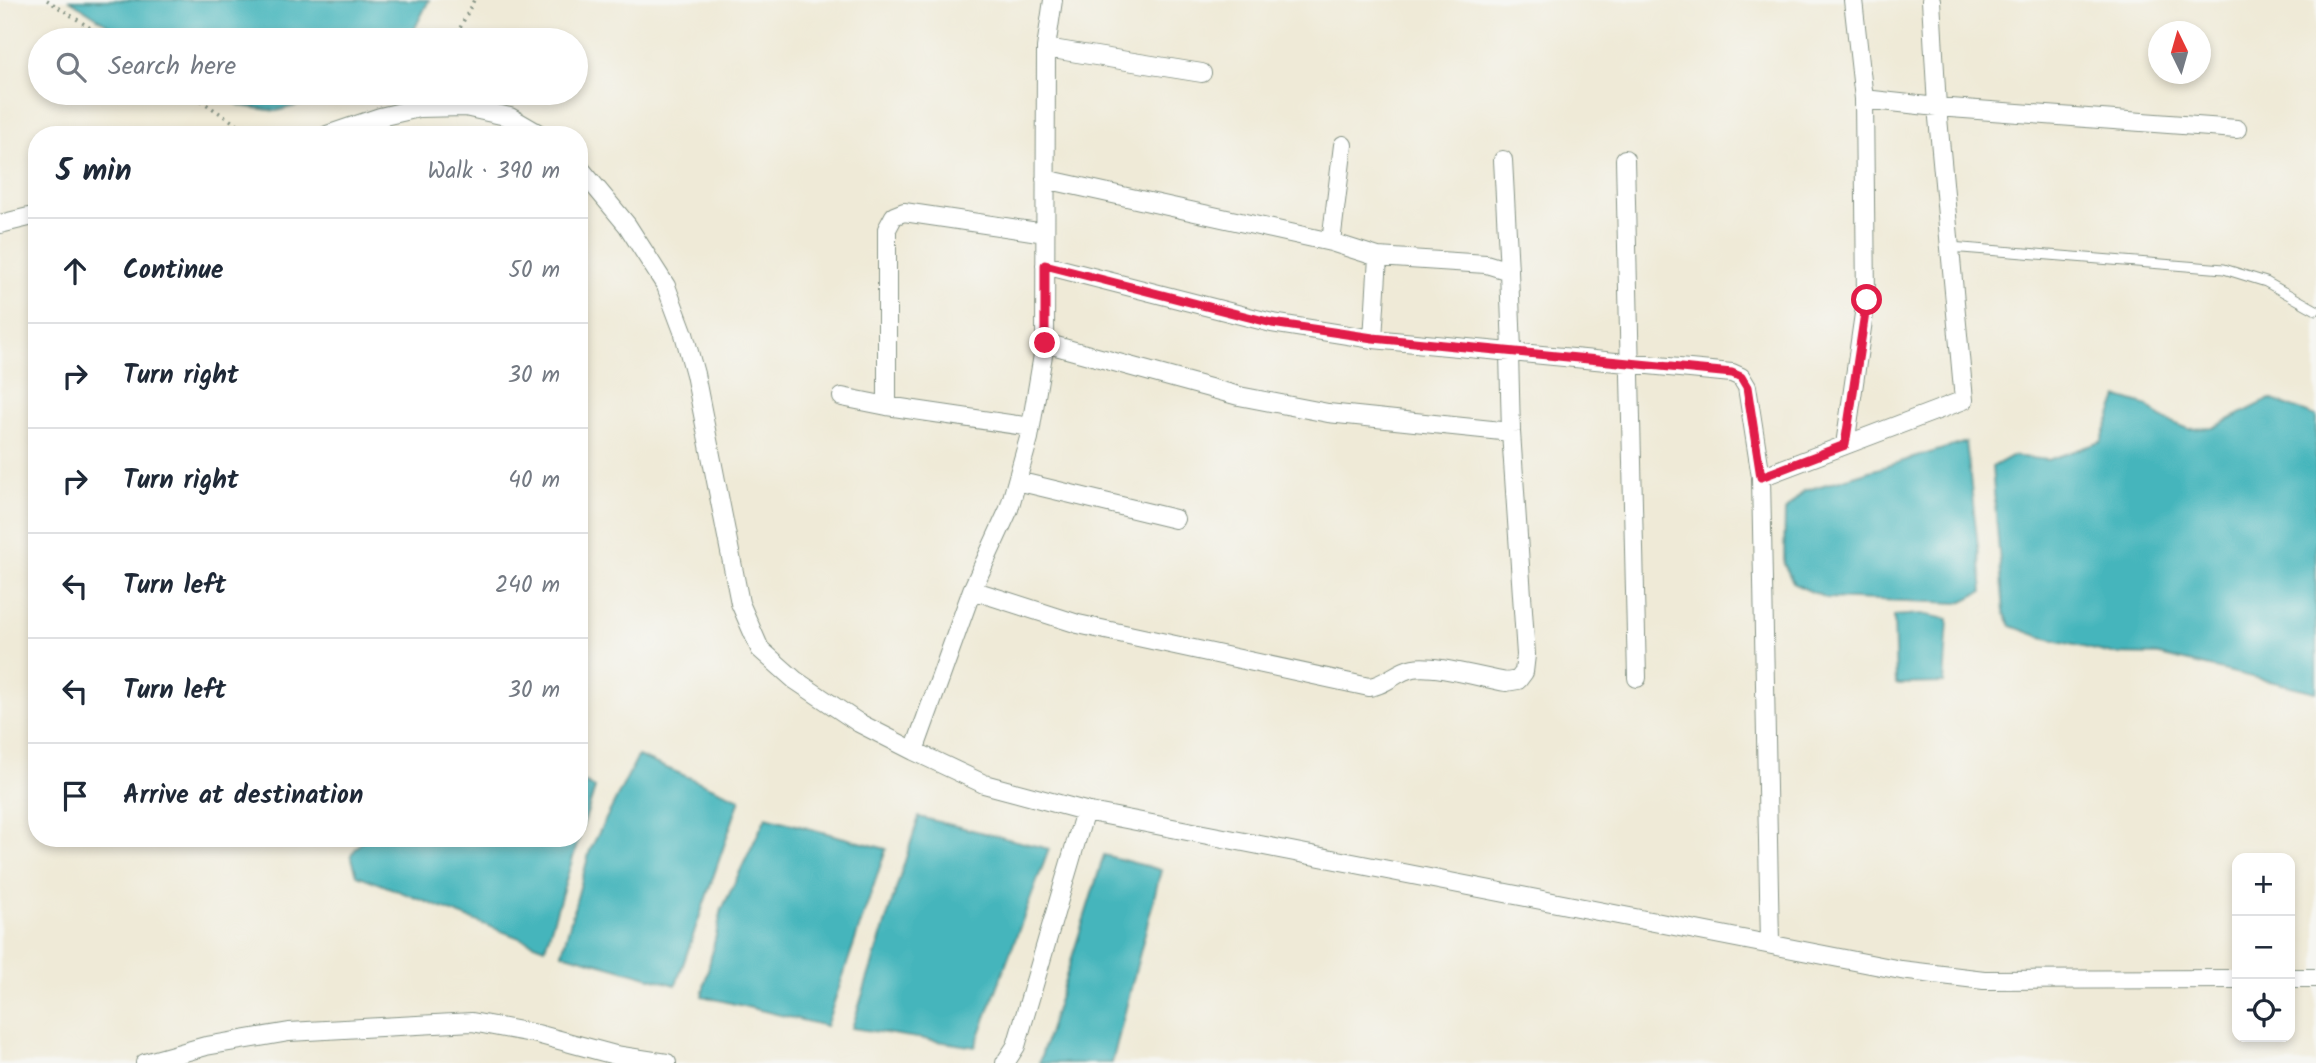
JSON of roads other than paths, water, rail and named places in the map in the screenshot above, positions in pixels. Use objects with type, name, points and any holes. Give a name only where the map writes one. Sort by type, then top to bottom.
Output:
[{"type":"street","points":[[914,751],[972,590],[1009,509],[1031,426],[1045,343],[1046,48],[1054,0]]},
{"type":"street","points":[[1845,445],[1867,300],[1864,99],[1853,0]]},
{"type":"street","points":[[1761,477],[1964,400],[1937,107],[1931,0]]},
{"type":"street","points":[[1046,48],[1202,73]]},
{"type":"street","points":[[1864,99],[2236,130]]},
{"type":"street","points":[[354,126],[419,108],[454,107],[510,117],[526,126]]},
{"type":"street","points":[[1331,242],[1343,145]]},
{"type":"street","points":[[1625,159],[1637,678]]},
{"type":"street","points":[[972,590],[1078,624],[1369,687],[1382,685],[1410,668],[1424,667],[1506,682],[1518,680],[1524,672],[1527,655],[1511,432],[1509,271],[1503,160]]},
{"type":"street","points":[[588,178],[627,226],[666,286],[684,334],[695,374],[740,603],[760,649],[796,680],[859,723],[914,751],[984,784],[1085,811],[1901,970],[1984,980],[2232,979]]},
{"type":"street","points":[[1045,179],[1331,242],[1378,257],[1486,264],[1509,271]]},
{"type":"street","points":[[887,406],[887,229],[894,216],[904,212],[1045,233]]},
{"type":"street","points":[[0,224],[28,217]]},
{"type":"street","points":[[1373,338],[1378,257]]},
{"type":"street","points":[[1045,265],[1272,323],[1373,338],[1732,373],[1741,377],[1747,387],[1761,477],[1770,944]]},
{"type":"street","points":[[1045,343],[1239,396],[1328,413],[1511,432]]},
{"type":"street","points":[[842,397],[1031,426]]},
{"type":"street","points":[[1017,481],[1175,519]]},
{"type":"street","points":[[1005,1063],[1016,1046],[1085,811]]},
{"type":"street","points":[[2295,978],[2316,978]]},
{"type":"street","points":[[145,1063],[206,1046],[289,1032],[472,1022],[537,1034],[615,1055],[667,1063]]},
{"type":"lane","points":[[1950,247],[2224,269],[2266,282],[2316,310]]},
{"type":"water","points":[[70,0],[429,0],[415,28],[113,28]]},
{"type":"water","points":[[240,105],[299,105],[276,111]]},
{"type":"water","points":[[2118,397],[2148,406],[2161,418],[2189,429],[2213,428],[2270,399],[2316,416],[2316,692],[2159,655],[2112,654],[2041,637],[2011,626],[2004,612],[1992,467],[2012,456],[2048,460],[2101,442]]},
{"type":"water","points":[[1966,442],[1983,591],[1959,603],[1826,598],[1794,584],[1784,564],[1785,511],[1804,491]]},
{"type":"water","points":[[1921,614],[1948,619],[1944,683],[1896,684],[1894,616]]},
{"type":"water","points":[[638,756],[740,799],[676,985],[562,953],[590,850]]},
{"type":"water","points":[[588,784],[595,788],[588,810]]},
{"type":"water","points":[[766,817],[886,849],[826,1026],[702,996],[722,909]]},
{"type":"water","points":[[919,817],[1049,849],[975,1047],[852,1028]]},
{"type":"water","points":[[357,847],[576,847],[545,948],[357,875],[351,855]]},
{"type":"water","points":[[1104,855],[1161,870],[1112,1063],[1039,1063]]}]
